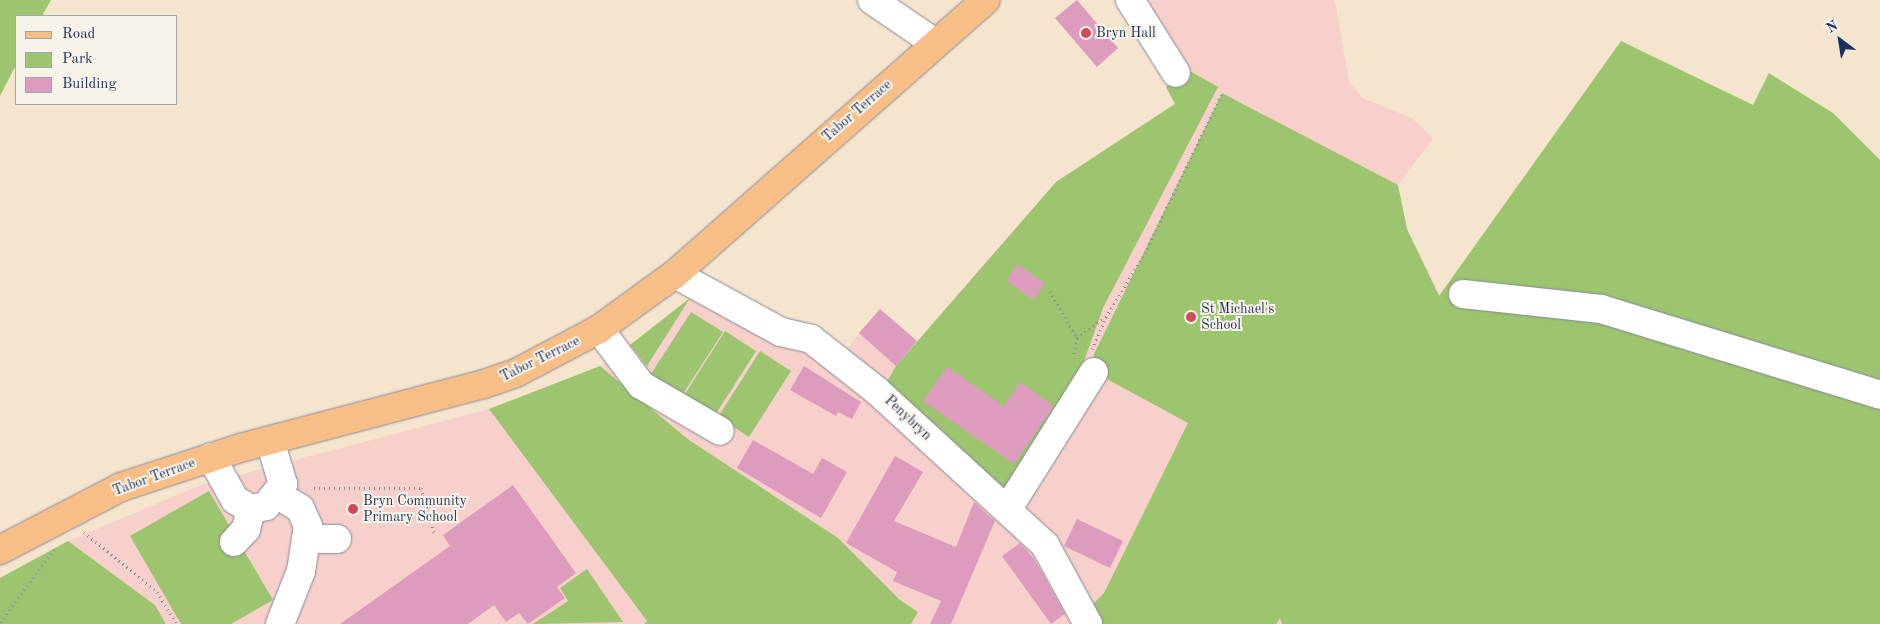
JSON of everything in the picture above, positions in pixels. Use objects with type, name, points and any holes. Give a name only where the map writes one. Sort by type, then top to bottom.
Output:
[{"type":"main road","name":"Tabor Terrace","points":[[0,550],[60,516],[121,487],[211,457],[516,374],[600,329],[675,274],[986,0]]},
{"type":"street","points":[[872,0],[935,43]]},
{"type":"street","points":[[1130,0],[1176,73]]},
{"type":"street","name":"Penybryn","points":[[675,274],[781,332],[811,339],[877,391],[1045,545],[1088,624]]},
{"type":"street","points":[[1463,294],[1601,308],[1880,395]]},
{"type":"street","points":[[600,329],[641,385],[720,431]]},
{"type":"street","points":[[1007,510],[1094,372]]},
{"type":"street","points":[[211,457],[235,500],[252,509],[266,506],[278,495],[283,484],[270,441]]},
{"type":"street","points":[[278,495],[300,508],[308,526],[301,571],[280,624]]},
{"type":"street","points":[[234,542],[246,529],[252,509]]},
{"type":"street","points":[[306,539],[337,539]]},
{"type":"path","points":[[1094,372],[1090,354],[1106,317],[1145,253],[1222,93]]},
{"type":"path","points":[[1078,338],[1106,317]]},
{"type":"path","points":[[304,484],[421,488],[434,533]]},
{"type":"path","points":[[0,622],[54,555],[60,516],[157,592],[177,624]]},
{"type":"shaded area","name":"St Michael's School","points":[[1114,0],[1335,0],[1349,82],[1362,98],[1412,118],[1433,138],[1398,185],[1407,229],[1446,307],[1280,617],[1282,624],[911,624],[918,612],[689,440],[600,366],[630,345],[647,366],[690,298],[709,278],[787,324],[846,350],[880,309],[917,341],[1056,182],[1175,103],[1166,87],[1174,80]]},
{"type":"shaded area","name":"Bryn Community Primary School","points":[[489,409],[647,621],[644,624],[166,624],[155,605],[68,541],[201,485]]},
{"type":"green space","points":[[0,0],[51,0],[43,15],[15,15],[15,67],[0,96]]},
{"type":"green space","points":[[1621,41],[1753,105],[1769,73],[1833,113],[1880,160],[1880,624],[1282,624],[1280,618],[1276,624],[1099,624],[1088,609],[1104,593],[1188,423],[1094,372],[1094,354],[1222,93],[1398,185],[1407,229],[1439,296]]},
{"type":"green space","points":[[1188,70],[1218,87],[1103,308],[1084,361],[1089,374],[1009,497],[885,385],[896,366],[1056,182],[1175,104],[1166,87]]},
{"type":"green space","points":[[690,298],[647,366],[630,345]]},
{"type":"green space","points":[[691,312],[723,332],[681,397],[649,377]]},
{"type":"green space","points":[[725,331],[756,351],[714,417],[683,397]]},
{"type":"green space","points":[[760,351],[791,371],[749,437],[718,417]]},
{"type":"green space","points":[[600,366],[689,440],[838,538],[899,599],[918,612],[911,624],[644,624],[647,621],[489,409]]},
{"type":"green space","points":[[209,491],[273,600],[231,624],[181,624],[130,536]]},
{"type":"green space","points":[[68,541],[155,605],[166,624],[0,624],[0,578]]},
{"type":"green space","points":[[587,569],[623,622],[533,624],[568,601],[560,588]]},
{"type":"building","name":"Bryn Hall","points":[[1077,0],[1118,48],[1097,67],[1055,18]]},
{"type":"building","points":[[1018,264],[1045,284],[1033,300],[1006,280]]},
{"type":"building","points":[[880,309],[917,341],[896,366],[859,333]]},
{"type":"building","points":[[804,366],[861,402],[852,419],[838,412],[836,416],[790,390]]},
{"type":"building","points":[[947,367],[1004,406],[1020,382],[1054,406],[1014,464],[923,401]]},
{"type":"building","points":[[753,440],[813,474],[822,458],[847,472],[821,518],[737,468]]},
{"type":"building","points":[[895,456],[923,472],[894,521],[956,547],[974,502],[995,521],[951,624],[930,624],[941,601],[893,581],[897,572],[846,543]]},
{"type":"building","points":[[513,485],[576,573],[557,587],[565,598],[528,624],[519,613],[506,622],[494,605],[468,624],[340,624],[450,546],[443,535]]},
{"type":"building","points":[[1077,519],[1123,541],[1110,568],[1064,546]]},
{"type":"building","points":[[1020,543],[1035,560],[1065,614],[1051,624],[1002,556]]},
{"type":"place","name":"Bryn Hall","points":[[1086,33]]},
{"type":"place","name":"St Michael's School","points":[[1191,317]]},
{"type":"place","name":"Bryn Community Primary School","points":[[353,509]]}]
